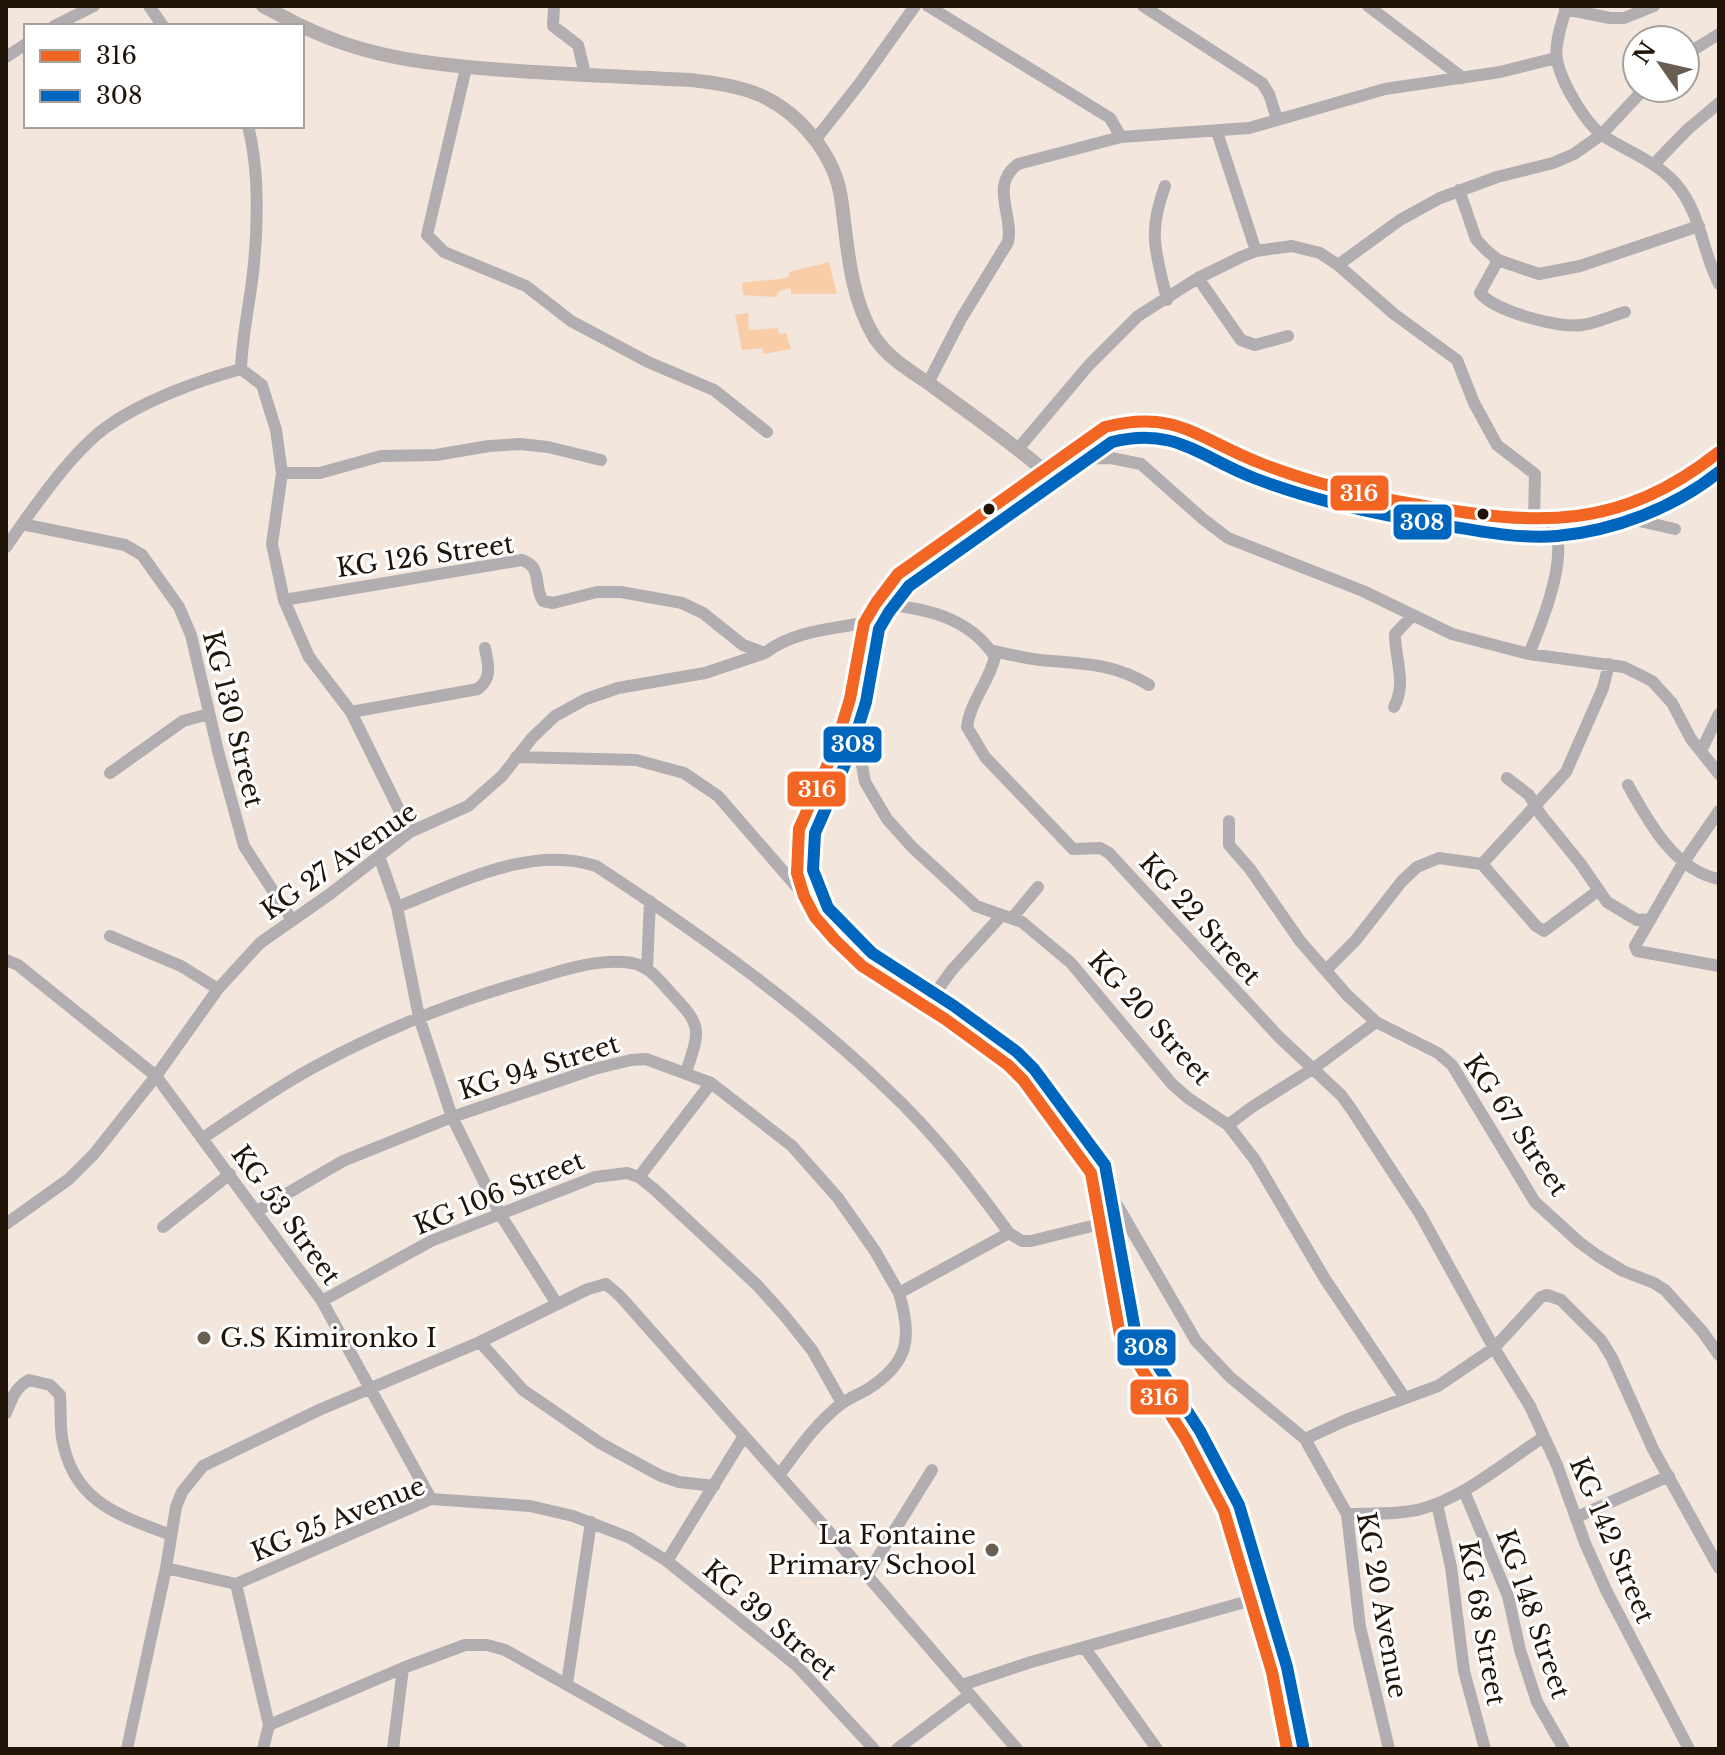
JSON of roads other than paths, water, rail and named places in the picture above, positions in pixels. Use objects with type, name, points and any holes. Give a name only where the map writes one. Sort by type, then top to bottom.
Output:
[{"type":"main road","points":[[263,6],[298,24]]},
{"type":"main road","points":[[304,27],[375,53],[431,64],[691,80],[734,86],[763,96],[787,110],[831,163],[841,193],[851,279],[874,337],[886,352],[1042,469]]},
{"type":"main road","points":[[1287,1749],[1272,1672],[1228,1523],[1209,1479],[1129,1352],[1117,1322],[1091,1173],[1023,1080],[1008,1065],[993,1051],[862,966],[815,917],[804,896],[797,873],[799,829],[835,748],[850,699],[864,623],[898,574],[1105,427],[1129,420],[1152,420],[1177,426],[1257,462],[1315,483],[1427,507],[1541,519],[1570,518],[1649,496],[1684,477],[1719,452]]},
{"type":"street","points":[[58,24],[94,6]]},
{"type":"street","points":[[149,6],[162,24]]},
{"type":"street","points":[[554,6],[553,26],[578,45],[585,74]]},
{"type":"street","points":[[815,140],[869,72],[915,6]]},
{"type":"street","points":[[928,6],[1110,118],[1121,137]]},
{"type":"street","points":[[1143,6],[1262,83],[1277,119]]},
{"type":"street","points":[[1654,6],[1624,18],[1566,8],[1556,58],[1578,105],[1601,135],[1654,164],[1674,181],[1691,203],[1710,266],[1719,284]]},
{"type":"street","points":[[1371,7],[1463,78]]},
{"type":"street","points":[[1701,45],[1719,34]]},
{"type":"street","points":[[6,57],[24,45]]},
{"type":"street","points":[[928,383],[961,319],[1008,242],[1010,229],[1003,206],[1003,192],[1006,177],[1012,168],[1121,137],[1249,128],[1385,89],[1500,72],[1556,58]]},
{"type":"street","points":[[466,68],[427,235],[433,243],[444,252],[526,286],[571,321],[648,362],[714,390],[767,432]]},
{"type":"street","points":[[1654,164],[1719,103]]},
{"type":"street","points":[[1338,265],[1400,220],[1459,190],[1574,154],[1601,135],[1630,104]]},
{"type":"street","points":[[241,369],[245,313],[254,265],[257,207],[248,128]]},
{"type":"street","points":[[1217,132],[1256,251]]},
{"type":"street","points":[[1165,186],[1153,229],[1167,300]]},
{"type":"street","points":[[1459,190],[1476,239],[1498,260],[1539,274],[1580,266],[1699,226]]},
{"type":"street","points":[[1018,449],[1089,365],[1138,316],[1198,278],[1256,251],[1292,246],[1320,253],[1394,314],[1457,360],[1474,403],[1497,445],[1535,474],[1541,519],[1558,541],[1557,562],[1545,614],[1529,654]]},
{"type":"street","points":[[1498,260],[1480,293],[1496,304],[1542,321],[1568,326],[1625,312]]},
{"type":"street","points":[[1198,278],[1241,340],[1255,345],[1288,336]]},
{"type":"street","points":[[6,547],[56,479],[106,427],[199,382],[241,369],[255,378],[267,394],[282,473],[272,544],[284,600],[309,657],[351,712],[410,832]]},
{"type":"street","points":[[282,473],[320,473],[381,456],[436,455],[520,444],[548,447],[601,460]]},
{"type":"street","points":[[1057,459],[1111,458],[1141,464],[1228,538],[1363,591],[1411,617],[1452,634],[1529,654],[1624,667],[1652,681],[1672,703],[1719,774]]},
{"type":"street","points":[[1621,504],[1635,520],[1675,529]]},
{"type":"street","name":"KG 130 Street","points":[[22,524],[113,541],[134,548],[179,607],[191,635],[244,846],[292,920]]},
{"type":"street","name":"KG 126 Street","points":[[284,600],[522,560],[534,566],[543,601],[553,603],[597,592],[621,592],[682,603],[703,613],[743,645],[765,653]]},
{"type":"street","points":[[876,603],[920,607],[951,618],[976,635],[990,650],[1128,672],[1149,685]]},
{"type":"street","points":[[1394,707],[1401,683],[1395,634],[1411,617]]},
{"type":"street","name":"KG 27 Avenue","points":[[6,1224],[69,1179],[94,1154],[156,1076],[218,989],[260,943],[410,832],[468,806],[495,784],[555,716],[586,699],[618,688],[705,673],[765,653],[805,634],[864,623]]},
{"type":"street","points":[[351,712],[478,689],[489,675],[485,648]]},
{"type":"street","name":"KG 22 Street","points":[[990,650],[995,657],[992,670],[967,727],[985,757],[1073,849],[1100,848],[1109,853],[1269,1027],[1314,1068],[1346,1103],[1420,1214],[1494,1348]]},
{"type":"street","points":[[1482,864],[1534,804],[1553,787],[1574,759],[1603,688],[1609,664]]},
{"type":"street","name":"KG 20 Street","points":[[850,699],[865,782],[887,819],[912,847],[976,906],[1032,928],[1071,963],[1172,1084],[1228,1125],[1255,1160],[1325,1279],[1405,1398]]},
{"type":"street","points":[[110,773],[183,721],[209,714]]},
{"type":"street","points":[[1701,751],[1719,714]]},
{"type":"street","points":[[516,757],[636,760],[684,773],[718,796],[804,896]]},
{"type":"street","points":[[1507,778],[1529,795],[1607,902],[1637,920],[1651,919]]},
{"type":"street","points":[[1628,785],[1641,808],[1683,863],[1700,874],[1719,879]]},
{"type":"street","points":[[1719,811],[1683,863],[1635,946],[1637,951],[1719,966]]},
{"type":"street","name":"KG 67 Street","points":[[1229,821],[1229,845],[1250,869],[1300,941],[1347,995],[1376,1022],[1438,1053],[1452,1065],[1535,1202],[1598,1256],[1665,1290],[1719,1355]]},
{"type":"street","points":[[379,856],[397,907],[419,1017],[452,1117],[500,1214],[557,1304]]},
{"type":"street","points":[[1327,969],[1355,941],[1402,881],[1417,867],[1439,858],[1482,864],[1536,926],[1544,931],[1599,890]]},
{"type":"street","points":[[397,907],[518,864],[550,859],[577,860],[596,866],[736,962],[889,1090],[952,1158],[1009,1233],[1022,1241],[1031,1241],[1100,1224]]},
{"type":"street","points":[[925,1007],[952,970],[1038,887]]},
{"type":"street","points":[[647,968],[650,901]]},
{"type":"street","points":[[110,936],[181,966],[218,989]]},
{"type":"street","name":"KG 53 Street","points":[[6,960],[18,965],[156,1076],[322,1301],[431,1499]]},
{"type":"street","points":[[203,1138],[319,1064],[419,1017],[504,987],[600,963],[634,963],[647,968],[692,1015],[697,1027],[697,1040],[686,1072]]},
{"type":"street","points":[[1228,1125],[1376,1022]]},
{"type":"street","name":"KG 94 Street","points":[[257,1211],[343,1161],[452,1117],[594,1069],[631,1060],[660,1062],[711,1083],[792,1146],[820,1175],[875,1251],[899,1293]]},
{"type":"street","points":[[711,1083],[639,1177],[698,1229],[784,1315],[812,1350],[842,1403]]},
{"type":"street","name":"KG 106 Street","points":[[322,1301],[431,1241],[500,1214],[595,1177],[627,1173],[639,1177]]},
{"type":"street","name":"KG 20 Avenue","points":[[1091,1173],[1120,1210],[1196,1341],[1230,1377],[1305,1439],[1347,1514],[1360,1627],[1389,1749]]},
{"type":"street","points":[[163,1227],[230,1174]]},
{"type":"street","points":[[779,1475],[814,1430],[842,1403],[879,1381],[899,1361],[908,1333],[899,1293],[1009,1233]]},
{"type":"street","points":[[127,1749],[182,1492],[203,1466],[369,1387],[480,1342],[600,1284],[611,1287],[1017,1749]]},
{"type":"street","points":[[1305,1439],[1346,1420],[1438,1386],[1494,1348],[1541,1297],[1547,1295],[1561,1300],[1601,1340],[1653,1449],[1719,1568]]},
{"type":"street","points":[[480,1342],[523,1390],[590,1436],[661,1476],[679,1482],[714,1486]]},
{"type":"street","name":"KG 142 Street","points":[[1494,1348],[1530,1406],[1612,1603],[1689,1749]]},
{"type":"street","points":[[6,1413],[13,1394],[21,1384],[29,1380],[50,1385],[60,1395],[62,1437],[68,1463],[79,1486],[117,1513],[171,1535]]},
{"type":"street","points":[[667,1561],[744,1436]]},
{"type":"street","points":[[1347,1514],[1404,1512],[1437,1504],[1464,1491],[1544,1437]]},
{"type":"street","points":[[867,1575],[932,1470]]},
{"type":"street","points":[[1577,1517],[1669,1476]]},
{"type":"street","name":"KG 148 Street","points":[[1464,1491],[1508,1596],[1520,1650],[1537,1702],[1564,1749]]},
{"type":"street","name":"KG 25 Avenue","points":[[166,1568],[236,1584],[431,1499],[530,1506],[591,1522],[630,1538],[667,1561]]},
{"type":"street","name":"KG 68 Street","points":[[1437,1504],[1451,1567],[1464,1671],[1485,1749]]},
{"type":"street","points":[[567,1684],[591,1522]]},
{"type":"street","name":"KG 39 Street","points":[[667,1561],[796,1665],[874,1749]]},
{"type":"street","points":[[236,1584],[269,1725],[263,1749]]},
{"type":"street","points":[[897,1749],[965,1690],[1084,1647],[1252,1600]]},
{"type":"street","points":[[269,1725],[465,1645],[487,1645],[505,1650],[681,1749]]},
{"type":"street","points":[[1084,1647],[1157,1749]]},
{"type":"street","points":[[393,1749],[403,1668]]},
{"type":"place","name":"G.S Kimironko I","points":[[204,1338]]},
{"type":"place","name":"La Fontaine Primary School","points":[[992,1550]]}]
